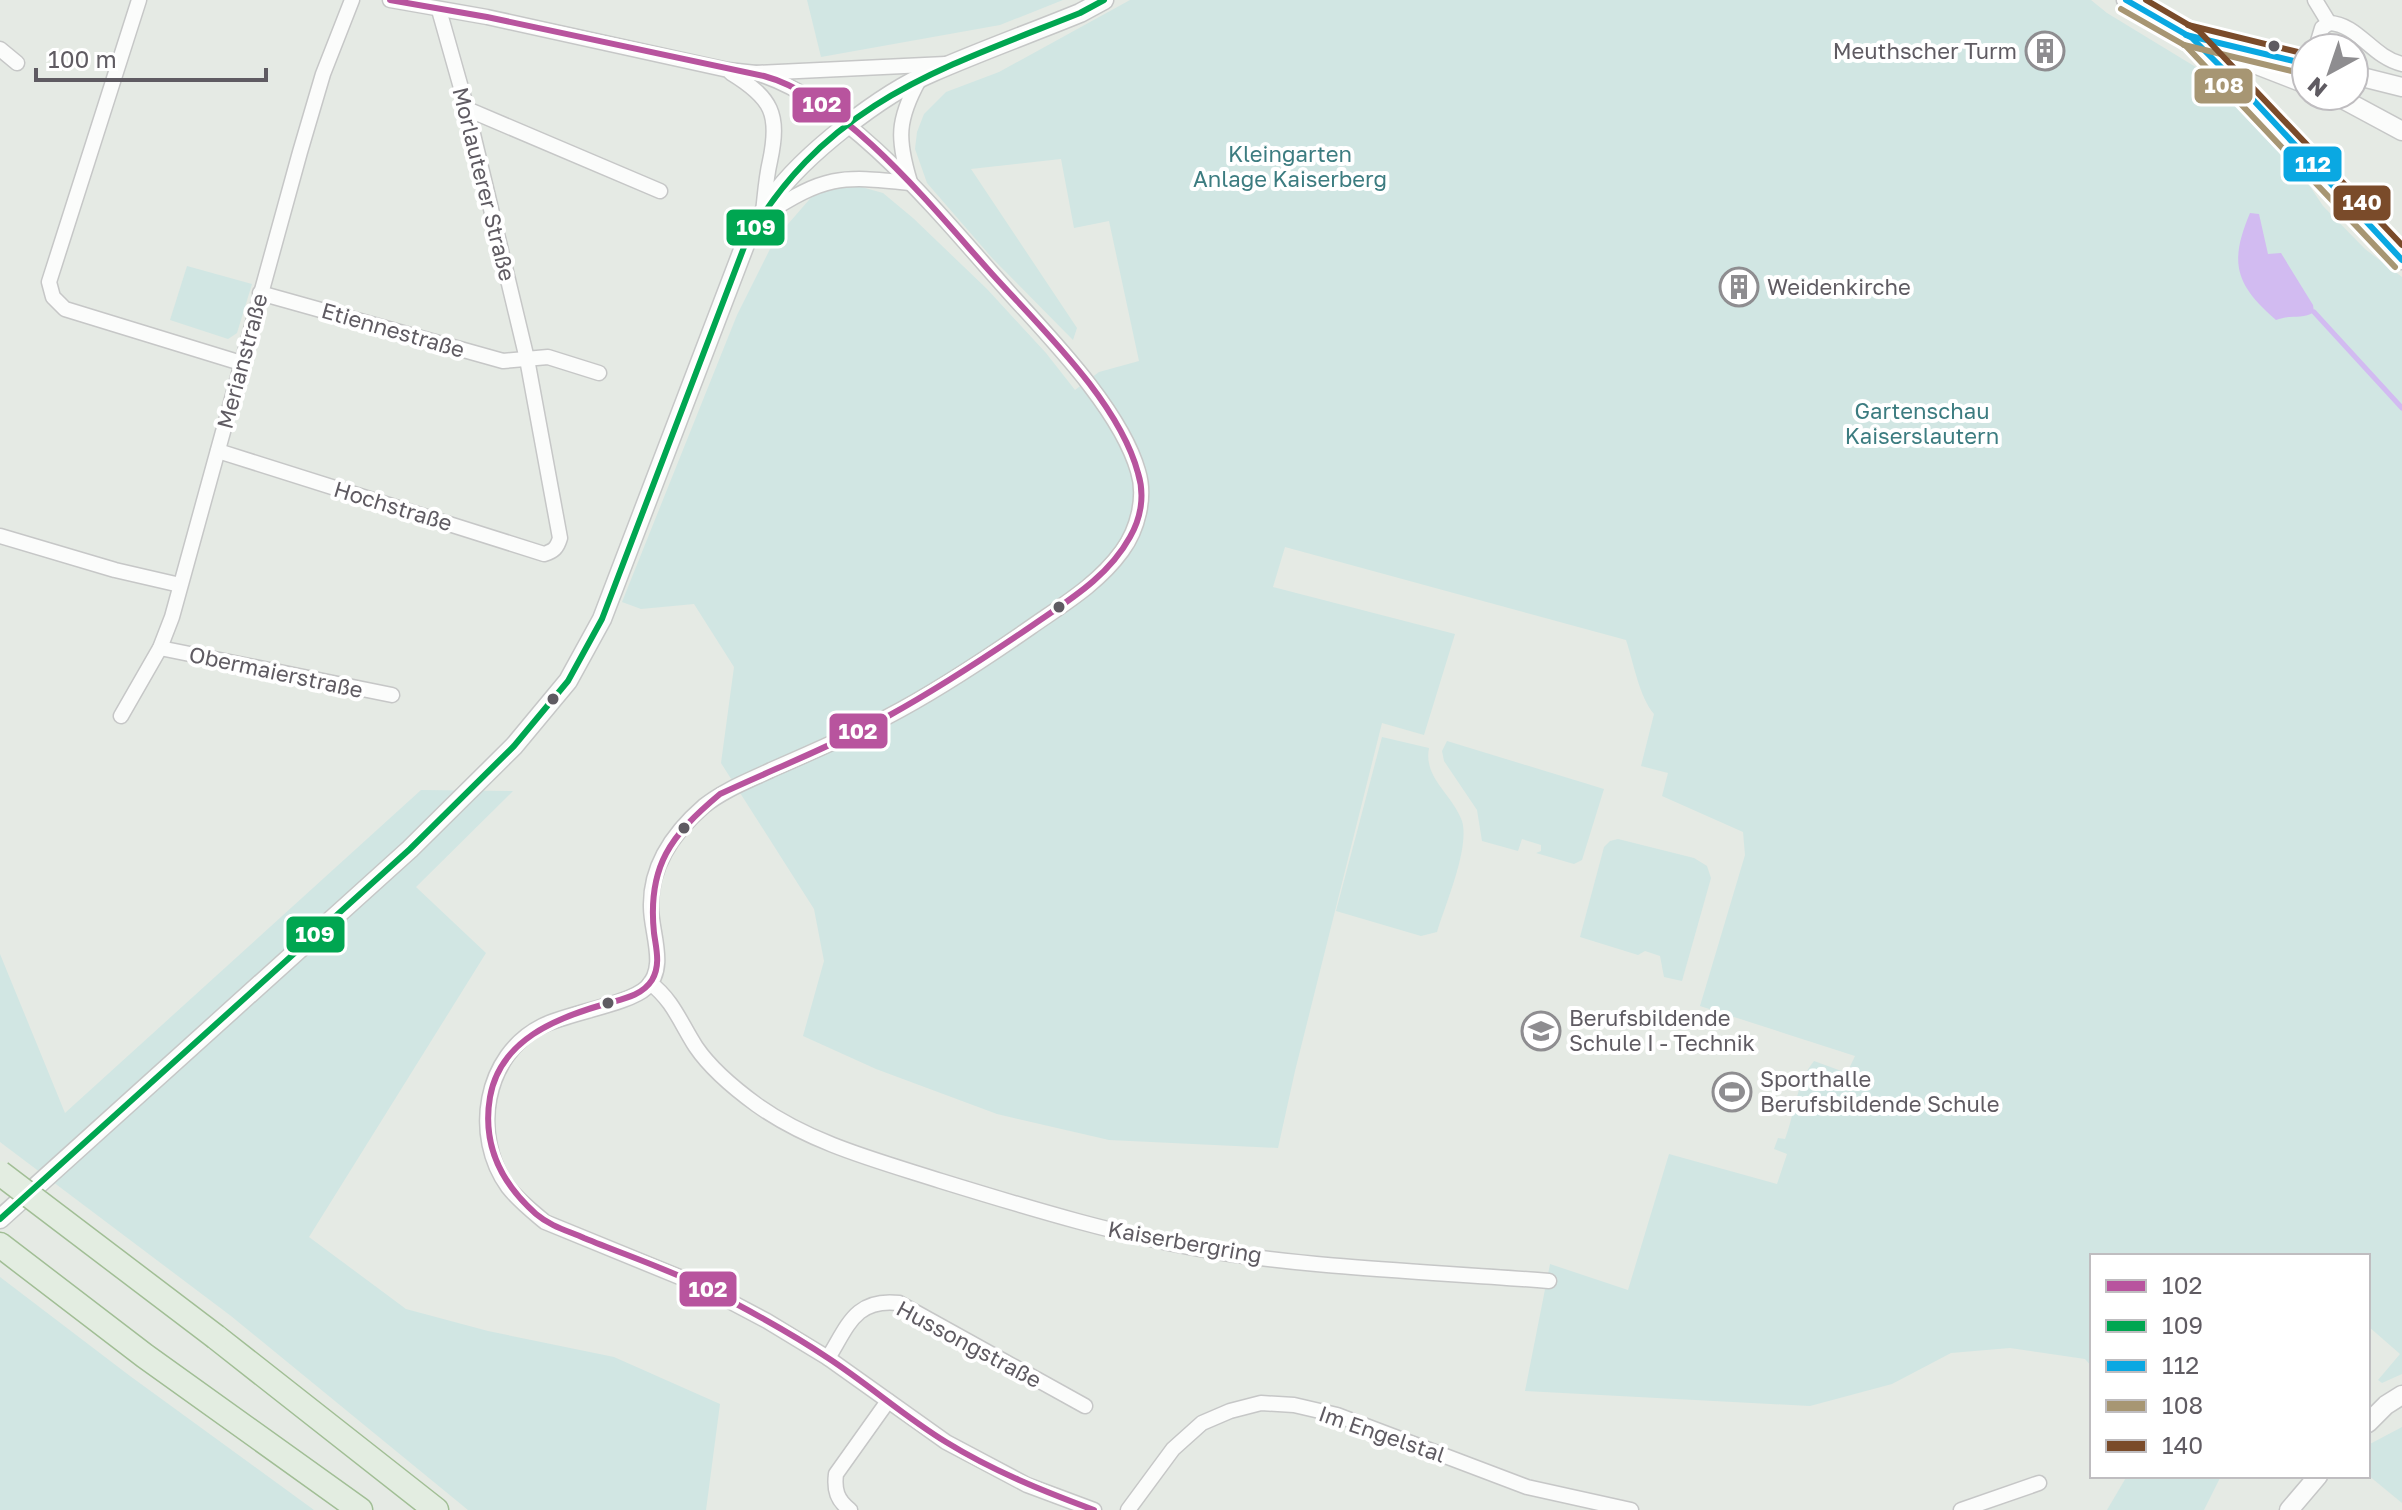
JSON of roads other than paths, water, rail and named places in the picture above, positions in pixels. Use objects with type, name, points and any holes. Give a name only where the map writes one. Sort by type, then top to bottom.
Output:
[{"type":"highway","points":[[0,1173],[436,1510]]},
{"type":"highway","points":[[0,1245],[145,1356],[360,1510]]},
{"type":"street","points":[[139,0],[49,282],[53,297],[65,309],[241,363]]},
{"type":"street","name":"Merianstraße","points":[[121,716],[160,648],[323,74],[352,0]]},
{"type":"street","points":[[390,0],[487,17],[728,70],[756,73],[955,64]]},
{"type":"street","points":[[0,1219],[410,849],[504,757],[568,681],[602,619],[746,242],[790,177],[825,143],[931,72],[1080,13],[1104,0]]},
{"type":"street","points":[[2126,0],[2192,38],[2290,78]]},
{"type":"street","points":[[2315,0],[2329,23],[2348,28],[2386,60],[2402,64]]},
{"type":"street","name":"Morlauterer Straße","points":[[439,10],[467,109],[527,359],[560,538]]},
{"type":"street","points":[[2321,32],[2329,23]]},
{"type":"street","points":[[2192,38],[2290,60]]},
{"type":"street","points":[[2192,38],[2402,260]]},
{"type":"street","points":[[0,49],[17,63]]},
{"type":"street","points":[[728,70],[763,95],[774,115],[775,140],[762,216]]},
{"type":"street","points":[[756,73],[796,88],[848,126],[910,183],[1058,347],[1126,442],[1139,472],[1142,501],[1124,548],[1088,587],[1007,643],[888,716],[720,794],[681,827],[659,863],[650,906],[656,973],[650,983],[634,996],[579,1011],[539,1027],[513,1047],[497,1073],[487,1098],[492,1155],[506,1184],[524,1205],[545,1222],[699,1285],[828,1358],[946,1442],[1047,1494],[1094,1510]]},
{"type":"street","points":[[2370,79],[2402,87]]},
{"type":"street","points":[[910,183],[900,149],[900,129],[906,103],[919,80]]},
{"type":"street","points":[[467,109],[660,191]]},
{"type":"street","points":[[2367,112],[2402,131]]},
{"type":"street","points":[[762,216],[800,192],[844,178],[910,183]]},
{"type":"street","name":"Etiennestraße","points":[[260,293],[503,361],[527,359]]},
{"type":"street","points":[[527,359],[548,357],[599,373]]},
{"type":"street","name":"Hochstraße","points":[[218,451],[544,554],[553,551],[560,538]]},
{"type":"street","points":[[0,536],[115,570],[180,585]]},
{"type":"street","name":"Obermaierstraße","points":[[160,648],[392,695]]},
{"type":"street","name":"Kaiserbergring","points":[[650,983],[673,1007],[697,1048],[727,1080],[757,1105],[791,1126],[881,1162],[1009,1202],[1157,1242],[1220,1253],[1549,1281]]},
{"type":"street","name":"Hussongstraße","points":[[828,1358],[853,1317],[866,1306],[882,1301],[899,1303],[1085,1406]]},
{"type":"street","points":[[2370,1422],[2386,1405],[2402,1395]]},
{"type":"street","points":[[850,1510],[842,1504],[835,1489],[836,1474],[888,1401]]},
{"type":"street","name":"Im Engelstal","points":[[1128,1510],[1173,1449],[1202,1423],[1261,1403],[1294,1405],[1337,1415],[1527,1487],[1631,1510]]},
{"type":"street","points":[[2370,1423],[2402,1409]]},
{"type":"street","points":[[2289,1510],[2316,1478]]},
{"type":"street","points":[[1961,1510],[2039,1483]]},
{"type":"waterway","points":[[2314,312],[2402,408]]},
{"type":"place","name":"Meuthscher Turm","points":[[2045,51]]},
{"type":"place","name":"Weidenkirche","points":[[1739,287]]},
{"type":"place","name":"Berufsbildende Schule I - Technik","points":[[1541,1031]]},
{"type":"place","name":"Sporthalle Berufsbildende Schule","points":[[1732,1092]]},
{"type":"park label","name":"Kleingarten Anlage Kaiserberg","points":[[1290,166]]},
{"type":"park label","name":"Gartenschau Kaiserslautern","points":[[1922,424]]}]
